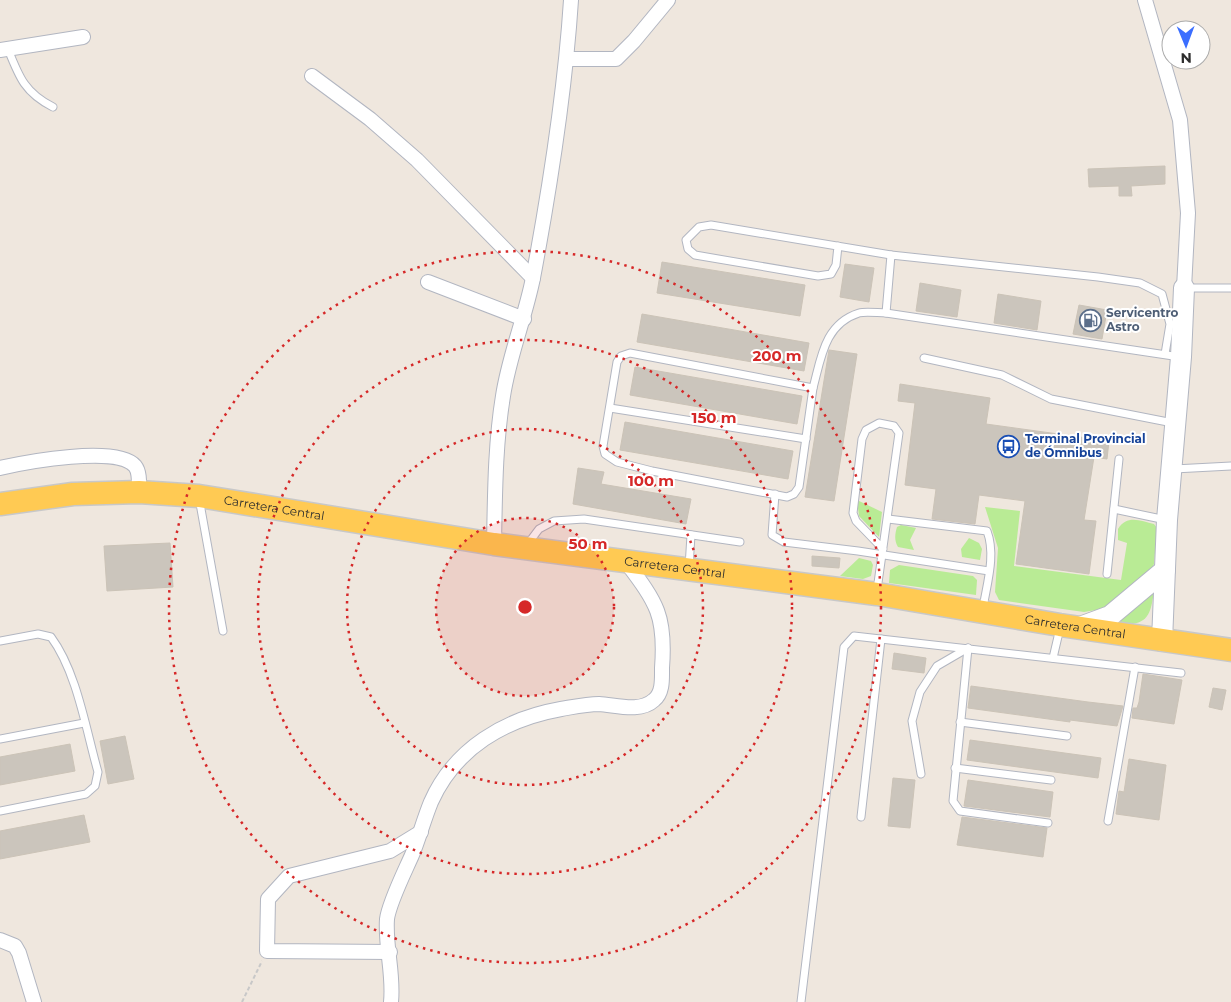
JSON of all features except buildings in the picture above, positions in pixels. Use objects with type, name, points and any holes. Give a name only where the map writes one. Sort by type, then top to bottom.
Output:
[{"type":"main road","name":"Carretera Central","points":[[0,504],[73,494],[139,492],[198,496],[494,544],[876,594],[1162,641],[1231,650]]},
{"type":"street","points":[[494,544],[498,429],[503,394],[524,319],[533,278],[567,59],[571,0]]},
{"type":"street","points":[[567,59],[616,59],[634,42],[668,0]]},
{"type":"street","points":[[1145,0],[1180,120],[1188,213],[1184,288],[1173,355],[1174,423],[1167,520],[1162,641]]},
{"type":"street","points":[[4,50],[83,38]]},
{"type":"street","points":[[312,76],[370,119],[417,160],[533,278]]},
{"type":"street","points":[[428,282],[524,319]]},
{"type":"street","points":[[0,468],[26,462],[99,455],[125,459],[135,466],[138,472],[139,492]]},
{"type":"street","points":[[391,1002],[393,987],[387,917],[432,801],[448,774],[465,753],[486,736],[517,723],[560,710],[597,704],[633,707],[648,704],[656,699],[661,688],[664,636],[660,613],[649,592],[626,562]]},
{"type":"street","points":[[1070,626],[1110,616],[1165,570]]},
{"type":"street","points":[[390,952],[266,951],[268,899],[290,876],[390,851],[421,832]]},
{"type":"street","points":[[0,940],[15,946],[19,953],[34,1002]]},
{"type":"lane","points":[[4,50],[19,78],[31,94],[53,107]]},
{"type":"lane","points":[[814,388],[630,353],[621,356],[617,362],[604,446],[605,454],[617,462],[652,471],[787,497],[794,494],[799,487],[814,388],[826,340],[832,331],[843,321],[860,312],[886,313],[1173,355],[1170,324],[1162,294],[1140,283],[892,255],[838,246],[710,225],[699,227],[686,240],[688,249],[695,255],[818,276],[831,274],[836,265],[838,246]]},
{"type":"lane","points":[[886,313],[892,255]]},
{"type":"lane","points":[[1184,288],[1231,288]]},
{"type":"lane","points":[[924,358],[1002,375],[1051,399],[1174,423]]},
{"type":"lane","points":[[610,408],[806,439]]},
{"type":"lane","points":[[876,594],[883,552],[888,519],[899,433],[894,426],[879,423],[866,430],[862,439],[853,514],[856,521],[883,552]]},
{"type":"lane","points":[[1107,574],[1119,458]]},
{"type":"lane","points":[[1171,469],[1231,466]]},
{"type":"lane","points":[[775,494],[772,535],[784,542],[858,551],[883,552],[989,571]]},
{"type":"lane","points":[[198,496],[223,631]]},
{"type":"lane","points":[[1114,509],[1167,520]]},
{"type":"lane","points":[[525,547],[539,529],[554,522],[584,519],[740,542]]},
{"type":"lane","points":[[888,519],[987,531],[991,542],[989,571],[982,611]]},
{"type":"lane","points":[[689,570],[691,535]]},
{"type":"lane","points":[[1053,658],[1070,626]]},
{"type":"lane","points":[[0,641],[38,634],[51,637],[58,647],[72,678],[98,772],[95,786],[86,794],[0,811]]},
{"type":"lane","points":[[801,1002],[844,647],[854,636],[1181,673]]},
{"type":"lane","points":[[861,817],[881,639]]},
{"type":"lane","points":[[968,648],[953,801],[960,811],[1048,823]]},
{"type":"lane","points":[[921,774],[912,721],[920,692],[937,666],[968,648]]},
{"type":"lane","points":[[1108,821],[1135,667]]},
{"type":"lane","points":[[960,722],[1067,736]]},
{"type":"lane","points":[[0,739],[84,723]]},
{"type":"lane","points":[[955,768],[1051,780]]},
{"type":"path","points":[[242,1002],[266,951]]},
{"type":"green space","points":[[857,500],[882,512],[879,537],[859,516]]},
{"type":"green space","points":[[985,507],[1020,511],[1014,566],[1121,580],[1127,543],[1118,540],[1118,529],[1126,521],[1130,520],[1154,524],[1157,528],[1154,564],[1151,570],[1108,608],[1084,612],[999,600],[995,592],[998,548]]},
{"type":"green space","points":[[901,525],[916,528],[910,540],[914,550],[898,547],[895,535],[897,527]]},
{"type":"green space","points":[[969,538],[979,543],[982,549],[980,560],[962,557],[961,549]]},
{"type":"green space","points":[[859,558],[871,561],[873,565],[871,576],[863,579],[840,576]]},
{"type":"green space","points":[[899,565],[973,576],[977,580],[976,595],[889,583],[890,570]]},
{"type":"green space","points":[[1154,588],[1151,608],[1144,620],[1130,624],[1109,623]]},
{"type":"place","name":"Servicentro Astro","points":[[1090,320]]},
{"type":"place","name":"Terminal Provincial de Ómnibus","points":[[1009,446]]}]
